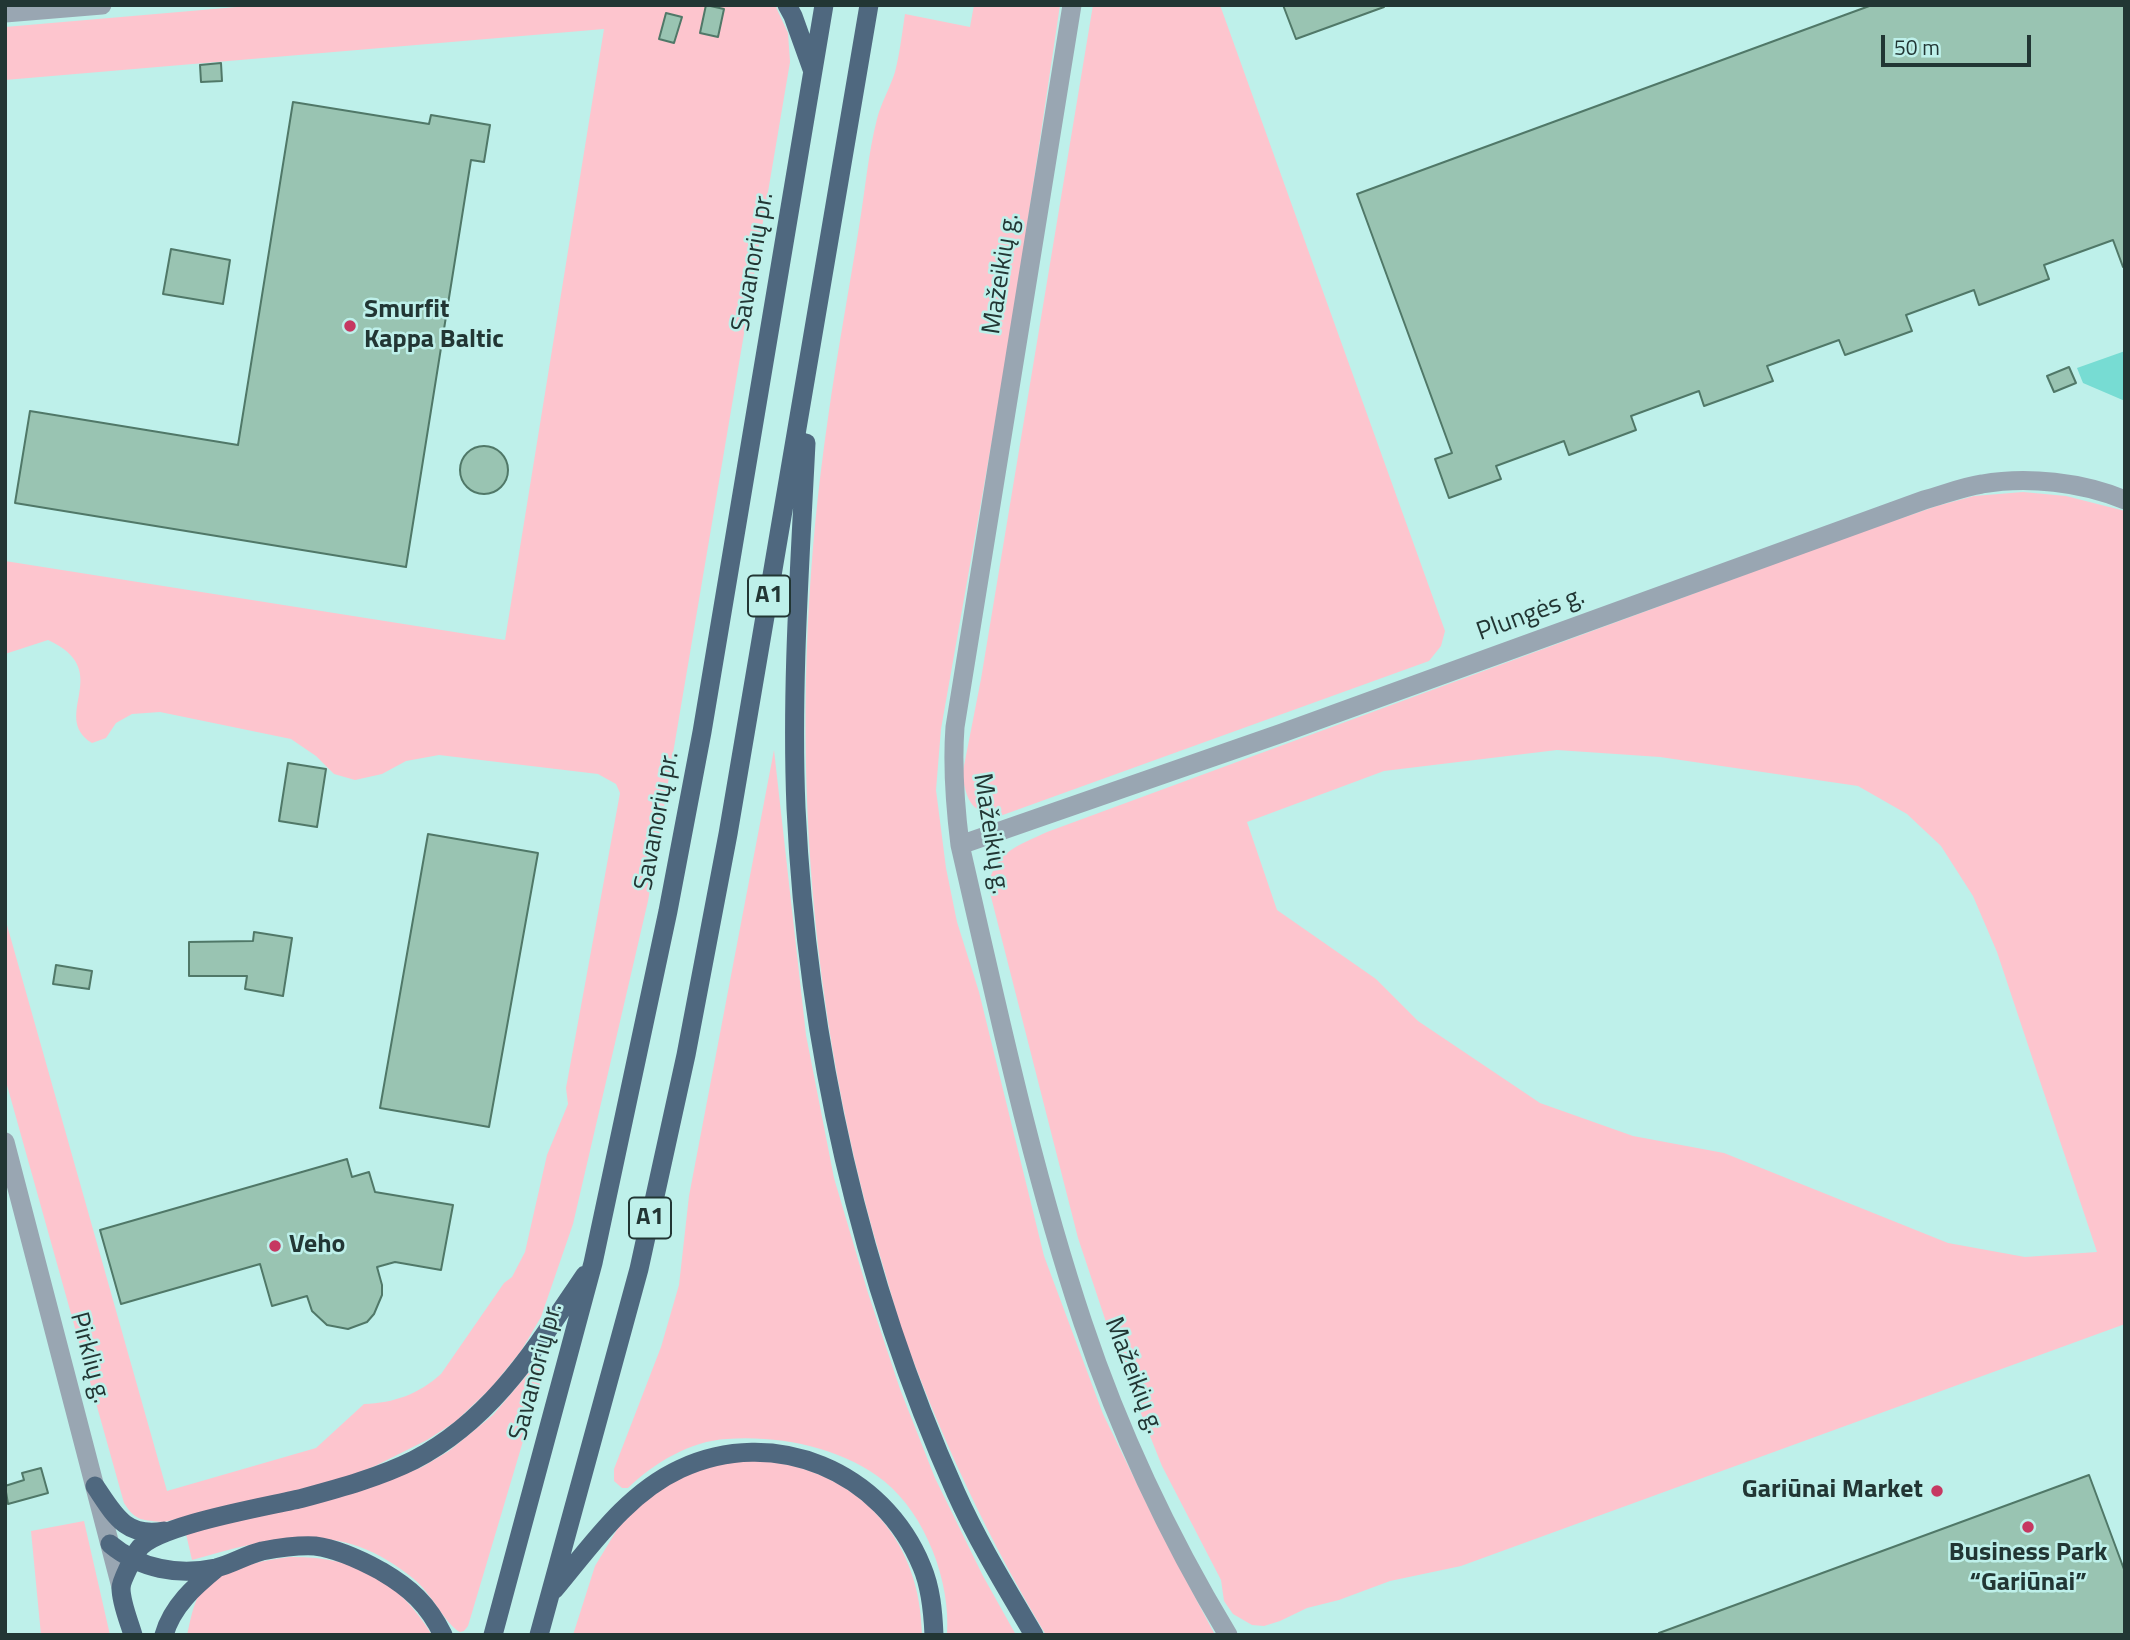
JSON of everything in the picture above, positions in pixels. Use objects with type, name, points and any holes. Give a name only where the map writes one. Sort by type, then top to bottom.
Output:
[{"type":"highway","points":[[787,5],[813,72]]},
{"type":"highway","name":"Savanorių pr.","points":[[493,1635],[593,1263],[668,911],[702,732],[824,5]]},
{"type":"highway","name":"A1","points":[[538,1635],[639,1269],[683,1068],[728,834],[869,5]]},
{"type":"highway","points":[[810,359],[798,601],[796,807],[802,892],[820,1034],[848,1172],[895,1335],[957,1496],[1034,1635]]},
{"type":"highway","points":[[133,1635],[121,1587],[139,1548],[151,1538],[359,1481],[413,1460],[455,1434],[501,1393],[593,1263]]},
{"type":"highway","points":[[549,1596],[618,1515],[657,1481],[680,1469],[722,1454],[766,1452],[792,1456],[831,1470],[865,1490],[884,1507],[912,1545],[923,1569],[933,1614],[934,1635]]},
{"type":"highway","points":[[95,1486],[114,1516],[130,1528],[145,1532],[176,1529]]},
{"type":"highway","points":[[110,1544],[132,1561],[172,1571],[217,1568]]},
{"type":"highway","points":[[164,1635],[176,1607],[193,1587],[217,1568],[261,1551],[315,1546],[367,1563],[399,1581],[423,1601],[443,1635]]},
{"type":"street","points":[[5,13],[102,5]]},
{"type":"street","name":"Mažeikių g.","points":[[1072,5],[955,727],[952,763],[960,845],[1062,1258],[1107,1389],[1143,1473],[1181,1550],[1228,1635]]},
{"type":"street","name":"Plungės g.","points":[[960,845],[1345,710],[1924,500],[1981,484],[2022,481],[2064,484],[2125,500]]},
{"type":"street","name":"Pirklių g.","points":[[5,1142],[121,1587]]},
{"type":"shaded area","points":[[260,5],[775,5],[788,33],[790,62],[648,901],[573,1224],[541,1317],[521,1351],[491,1388],[455,1422],[427,1440],[375,1466],[339,1480],[164,1522],[141,1519],[132,1514],[124,1503],[5,1078],[5,918],[167,1491],[316,1448],[364,1404],[386,1402],[424,1387],[441,1374],[504,1283],[512,1277],[525,1252],[547,1155],[568,1104],[566,1088],[620,793],[616,784],[598,774],[439,755],[406,761],[382,774],[355,780],[334,774],[316,756],[291,739],[160,712],[132,714],[116,723],[106,738],[92,743],[81,732],[77,720],[80,679],[78,665],[68,652],[48,640],[5,654],[5,561],[505,640],[604,29],[5,80],[5,27]]},
{"type":"shaded area","points":[[974,5],[1060,5],[1012,327],[941,729],[936,790],[946,868],[957,922],[979,992],[1044,1256],[1103,1414],[1215,1635],[1046,1635],[1006,1566],[970,1494],[908,1347],[854,1156],[833,1052],[818,947],[809,841],[806,735],[808,629],[815,523],[828,418],[871,146],[879,113],[895,72],[905,14],[970,27]]},
{"type":"shaded area","points":[[1093,5],[1220,5],[1445,631],[1441,646],[1429,661],[1000,816],[983,812],[972,805],[962,776],[981,679]]},
{"type":"shaded area","points":[[2023,492],[2066,496],[2125,511],[2125,1324],[1461,1566],[1390,1581],[1339,1600],[1307,1608],[1264,1626],[1252,1625],[1233,1614],[1224,1601],[1221,1580],[1162,1466],[1114,1346],[1078,1238],[988,885],[997,864],[1010,851],[1047,832],[1858,533],[1974,496]],"holes":[[[1557,750],[1660,757],[1858,786],[1907,814],[1941,846],[1973,896],[1997,952],[2097,1252],[2025,1257],[1948,1243],[1724,1153],[1633,1136],[1540,1103],[1418,1021],[1376,979],[1277,910],[1247,822],[1384,771]]]},
{"type":"shaded area","points":[[774,750],[806,1035],[834,1178],[900,1389],[935,1478],[983,1576],[1016,1635],[947,1635],[945,1593],[940,1572],[933,1551],[912,1512],[884,1481],[850,1460],[830,1452],[768,1439],[727,1439],[700,1444],[673,1455],[628,1488],[622,1488],[614,1481],[614,1469],[661,1347],[679,1285],[689,1196]]},
{"type":"shaded area","points":[[537,1363],[540,1363],[543,1374],[468,1626],[464,1631],[460,1632],[455,1628],[415,1580],[388,1560],[361,1547],[334,1540],[280,1539],[192,1560],[186,1534],[383,1483],[422,1467],[449,1451],[493,1415]]},
{"type":"shaded area","points":[[729,1461],[767,1461],[805,1469],[860,1498],[881,1519],[898,1544],[911,1571],[919,1602],[922,1635],[573,1635],[595,1566],[618,1528],[647,1498],[687,1474]]},
{"type":"shaded area","points":[[84,1521],[110,1635],[41,1635],[31,1531]]},
{"type":"shaded area","points":[[289,1557],[334,1561],[354,1566],[372,1575],[405,1599],[432,1635],[187,1635],[195,1602],[207,1585],[216,1578],[240,1567]]},
{"type":"water","points":[[2125,351],[2125,401],[2083,383],[2077,368]]},
{"type":"building","points":[[706,5],[724,9],[718,37],[700,33]]},
{"type":"building","points":[[1283,5],[1383,5],[1384,7],[1296,39]]},
{"type":"building","points":[[1872,5],[2125,5],[2125,267],[2113,240],[2044,265],[2049,279],[1979,305],[1974,290],[1906,315],[1912,331],[1845,355],[1839,340],[1767,366],[1773,381],[1704,406],[1699,391],[1631,416],[1636,430],[1569,455],[1564,441],[1496,466],[1501,479],[1449,498],[1435,459],[1452,453],[1357,194]]},
{"type":"building","points":[[666,13],[682,17],[674,43],[659,39]]},
{"type":"building","points":[[221,63],[222,81],[201,82],[200,65]]},
{"type":"building","name":"Smurfit Kappa Baltic","points":[[293,102],[429,124],[431,115],[490,125],[484,162],[471,160],[406,567],[15,503],[30,411],[238,445]]},
{"type":"building","points":[[171,249],[230,260],[223,304],[163,294]]},
{"type":"building","points":[[2069,367],[2076,383],[2054,392],[2047,376]]},
{"type":"building","points":[[484,446],[501,453],[508,470],[501,487],[484,494],[467,487],[460,470],[467,453]]},
{"type":"building","points":[[288,763],[326,769],[317,827],[279,821]]},
{"type":"building","points":[[428,834],[538,853],[489,1127],[380,1108]]},
{"type":"building","points":[[254,932],[292,938],[283,996],[245,989],[247,976],[189,976],[189,942],[253,941]]},
{"type":"building","points":[[56,965],[92,971],[89,989],[53,984]]},
{"type":"building","name":"Veho","points":[[347,1159],[352,1177],[369,1172],[375,1192],[453,1205],[441,1270],[395,1262],[377,1267],[382,1295],[374,1314],[367,1322],[348,1329],[327,1325],[312,1311],[307,1296],[272,1306],[260,1264],[121,1304],[100,1230]]},
{"type":"building","points":[[41,1468],[48,1493],[8,1504],[5,1486],[24,1480],[22,1473]]},
{"type":"building","name":"Business Park “Gariūnai”","points":[[2089,1475],[2125,1572],[2125,1635],[1659,1635],[1659,1633]]},
{"type":"place","name":"Smurfit Kappa Baltic","points":[[350,326]]},
{"type":"place","name":"Veho","points":[[275,1246]]},
{"type":"place","name":"Gariūnai Market","points":[[1937,1491]]},
{"type":"place","name":"Business Park “Gariūnai”","points":[[2028,1527]]}]
